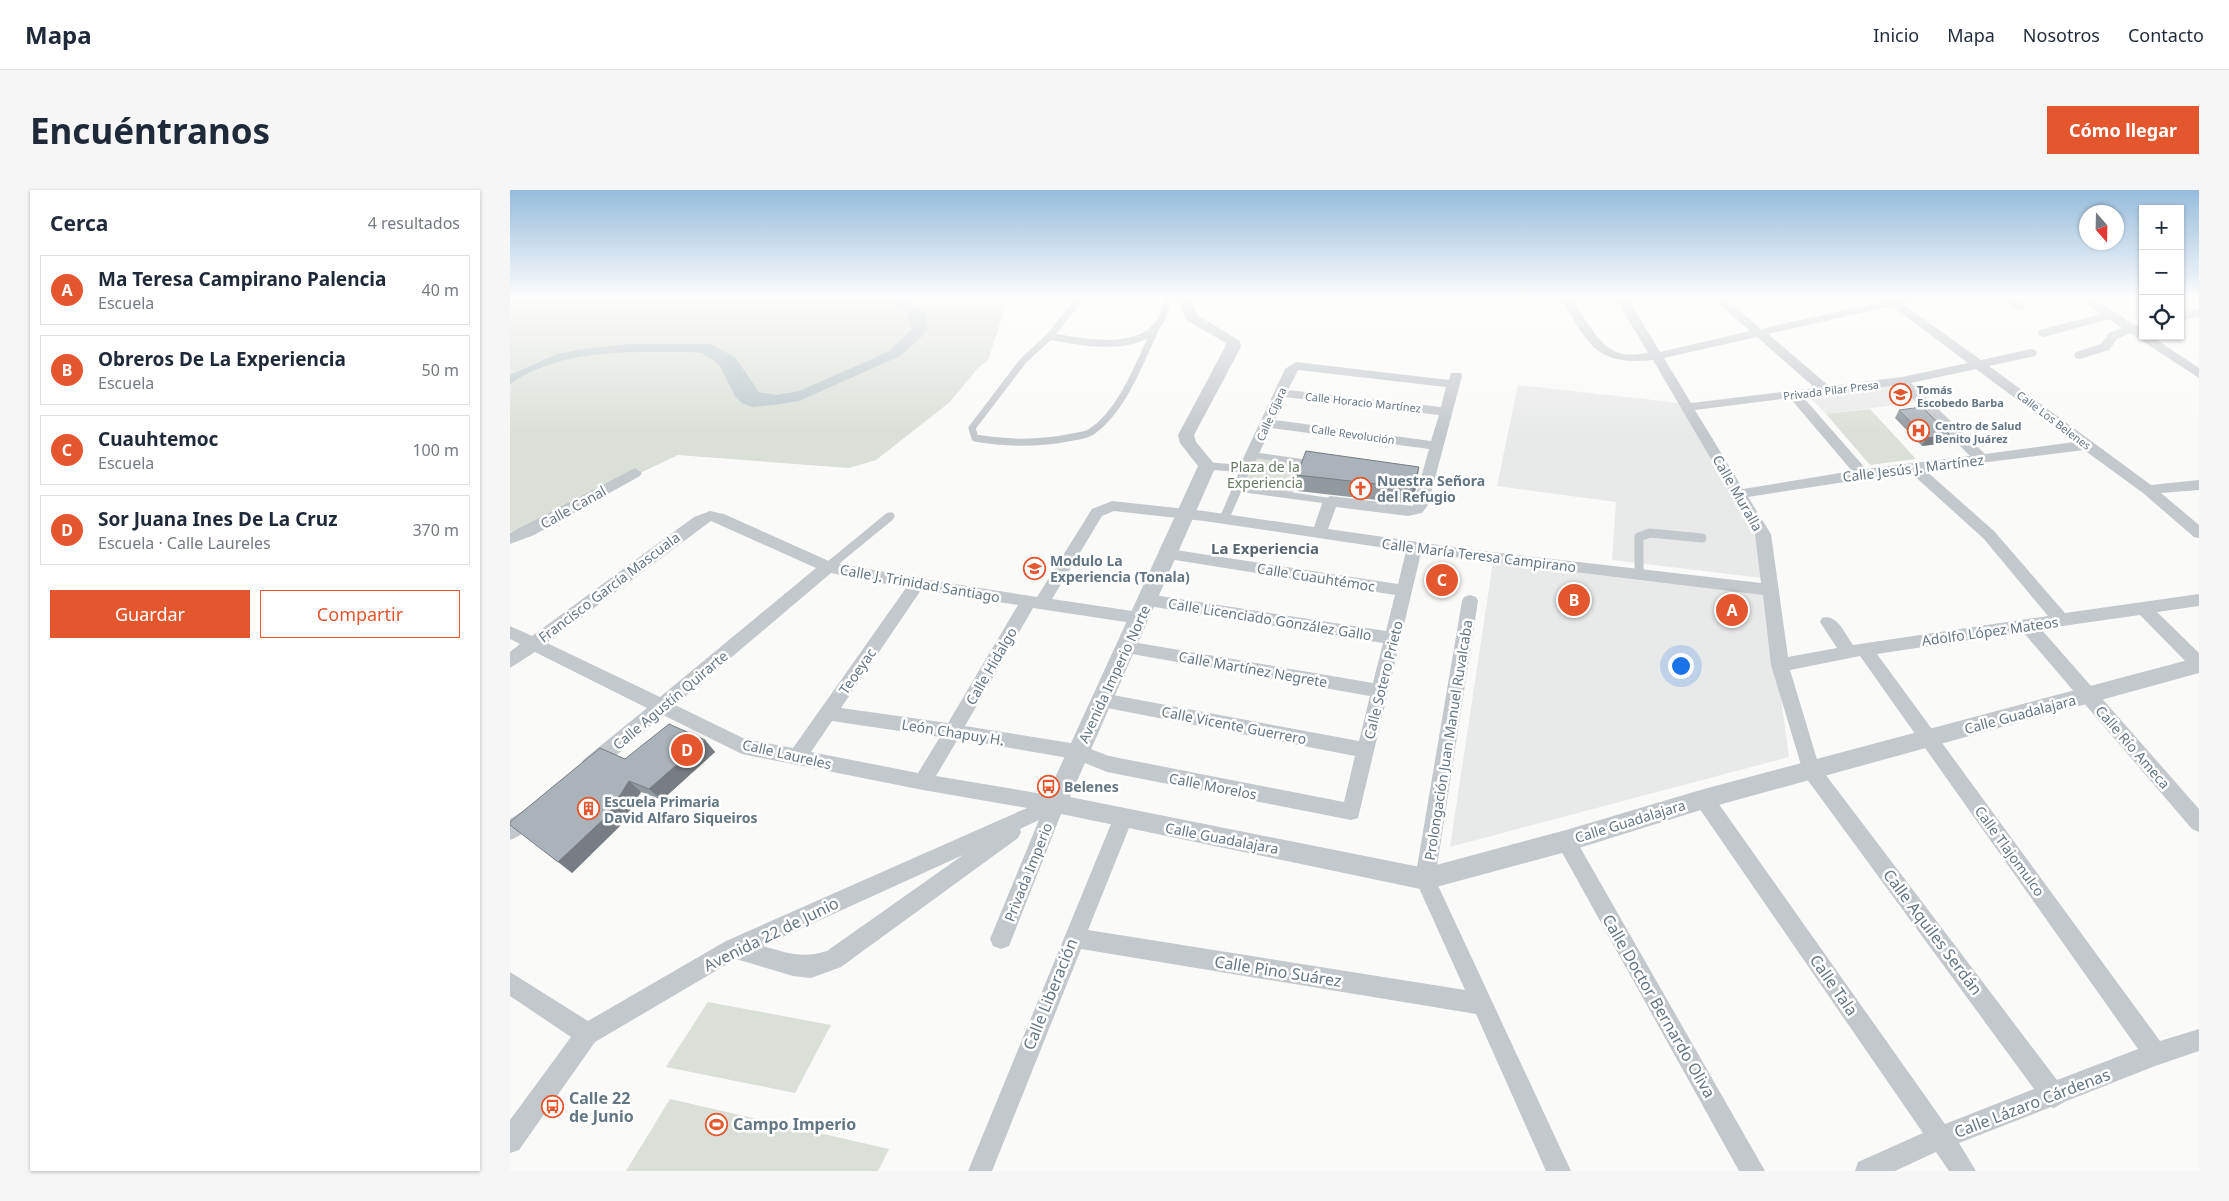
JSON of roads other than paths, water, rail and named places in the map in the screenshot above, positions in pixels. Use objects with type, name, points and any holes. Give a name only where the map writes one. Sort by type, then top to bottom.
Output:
[{"type":"street","points":[[1233,343],[1233,347],[1186,436],[1188,443],[1208,466],[1245,470]]},
{"type":"street","points":[[1597,343],[1606,352],[1617,357],[1657,356],[1716,343]]},
{"type":"street","name":"Calle Muralla","points":[[1649,343],[1763,534],[1780,665],[1811,769]]},
{"type":"street","points":[[1770,343],[1827,391]]},
{"type":"street","name":"Calle Los Belenes","points":[[1948,343],[2148,490],[2199,533]]},
{"type":"street","points":[[2080,354],[2105,347],[2108,343]]},
{"type":"street","points":[[2157,343],[2199,374]]},
{"type":"street","name":"Privada Pilar Presa","points":[[1687,407],[1902,381],[2031,353]]},
{"type":"street","name":"Calle Cíjara","points":[[1224,519],[1280,393],[1291,370],[1296,366],[1454,380],[1446,412]]},
{"type":"street","points":[[1902,381],[1982,459]]},
{"type":"street","name":"Calle Horacio Martínez","points":[[1280,393],[1446,412]]},
{"type":"street","points":[[1794,395],[1862,474]]},
{"type":"street","points":[[1238,488],[1417,510],[1422,505],[1424,480],[1438,446],[1446,412]]},
{"type":"street","name":"Calle Revolución","points":[[1268,423],[1438,446]]},
{"type":"street","name":"Calle Jesús J. Martínez","points":[[1740,494],[1862,474],[2087,446]]},
{"type":"street","points":[[1252,455],[1326,466]]},
{"type":"street","name":"Avenida Imperio Norte","points":[[1048,807],[1102,700],[1188,514],[1208,466]]},
{"type":"street","points":[[1914,468],[1989,535],[2062,621]]},
{"type":"street","name":"Calle Canal","points":[[510,539],[529,531],[635,473]]},
{"type":"street","points":[[2148,490],[2199,485]]},
{"type":"street","points":[[1319,533],[1330,500]]},
{"type":"street","name":"Calle María Teresa Campirano","points":[[1103,508],[1112,506],[1188,514],[1415,547],[1770,590]]},
{"type":"street","name":"Calle Hidalgo","points":[[924,782],[953,731],[1035,603],[1097,513],[1103,508]]},
{"type":"street","name":"Calle J. Trinidad Santiago","points":[[710,516],[719,518],[828,567],[1035,603],[1143,609]]},
{"type":"street","name":"Francisco García Mascuala","points":[[510,661],[699,521],[710,516]]},
{"type":"street","name":"Calle Sotero Prieto","points":[[1351,812],[1415,547]]},
{"type":"street","name":"Calle Cuauhtémoc","points":[[1169,554],[1404,591]]},
{"type":"street","name":"Calle Agustín Quirarte","points":[[579,775],[828,567]]},
{"type":"street","name":"Teoeyac","points":[[797,757],[917,584]]},
{"type":"street","name":"Adolfo López Mateos","points":[[1780,665],[1857,650],[2199,600]]},
{"type":"street","name":"Prolongación Juan Manuel Ruvalcaba","points":[[1425,879],[1470,601]]},
{"type":"street","name":"Calle Licenciado González Gallo","points":[[1143,609],[1393,638]]},
{"type":"street","points":[[2144,609],[2199,665]]},
{"type":"street","name":"Calle Tlajomulco","points":[[1828,622],[1857,650],[1929,738],[2155,1054]]},
{"type":"street","name":"Calle Río Ameca","points":[[2028,626],[2199,823]]},
{"type":"street","name":"Calle Laureles","points":[[510,632],[742,746],[1048,807]]},
{"type":"street","name":"Calle Martínez Negrete","points":[[1126,647],[1380,691]]},
{"type":"street","name":"Calle Guadalajara","points":[[1048,807],[1123,818],[1425,879],[1566,841],[1811,769],[2199,665]]},
{"type":"street","name":"Calle Vicente Guerrero","points":[[1102,700],[1366,750]]},
{"type":"street","name":"León Chapuy H.","points":[[828,713],[953,731],[1077,752]]},
{"type":"street","name":"Calle Morelos","points":[[1077,752],[1107,764],[1351,812]]},
{"type":"street","name":"Calle Aquiles Serdán","points":[[1811,769],[2054,1096]]},
{"type":"street","name":"Calle Tala","points":[[1704,799],[1964,1171]]},
{"type":"street","points":[[510,831],[541,806]]},
{"type":"street","points":[[734,948],[793,965],[811,968],[833,960],[1048,807]]},
{"type":"street","name":"Privada Imperio","points":[[1001,939],[1048,807]]},
{"type":"street","name":"Avenida 22 de Junio","points":[[510,1142],[587,1034],[734,948],[1048,807]]},
{"type":"street","name":"Calle Liberación","points":[[980,1171],[1123,818]]},
{"type":"street","name":"Calle Doctor Bernardo Oliva","points":[[1566,841],[1753,1171]]},
{"type":"street","points":[[1425,879],[1558,1171]]},
{"type":"street","name":"Calle Pino Suárez","points":[[1073,938],[1482,1004]]},
{"type":"street","points":[[510,983],[587,1034]]},
{"type":"street","name":"Calle Lázaro Cárdenas","points":[[1868,1171],[1940,1138],[2054,1096],[2155,1054],[2199,1040]]},
{"type":"lane","points":[[1043,343],[1023,361],[972,428],[975,438],[1012,445],[1058,442],[1091,432],[1105,418],[1129,384],[1149,343]]},
{"type":"lane","points":[[1096,343],[1123,343]]},
{"type":"lane","points":[[828,567],[845,551],[891,516]]},
{"type":"lane","points":[[1639,574],[1639,537],[1650,533],[1702,538]]},
{"type":"place","name":"Tomás Escobedo Barba","points":[[1901,395]]},
{"type":"place","name":"Centro de Salud Benito Juárez","points":[[1919,431]]},
{"type":"place","name":"Nuestra Señora del Refugio","points":[[1361,488]]},
{"type":"place","name":"Modulo La Experiencia (Tonala)","points":[[1034,568]]},
{"type":"place","name":"Cuauhtemoc","points":[[1442,580]]},
{"type":"place","name":"Obreros De La Experiencia","points":[[1574,600]]},
{"type":"place","name":"Ma Teresa Campirano Palencia","points":[[1732,610]]},
{"type":"place","name":"Sor Juana Ines De La Cruz","points":[[687,750]]},
{"type":"place","name":"Belenes","points":[[1048,786]]},
{"type":"place","name":"Escuela Primaria David Alfaro Siqueiros","points":[[588,809]]},
{"type":"place","name":"Calle 22 de Junio","points":[[553,1107]]},
{"type":"place","name":"Campo Imperio","points":[[717,1124]]},
{"type":"district","name":"La Experiencia","points":[[1265,548]]},
{"type":"park label","name":"Plaza de la Experiencia","points":[[1265,474]]}]
